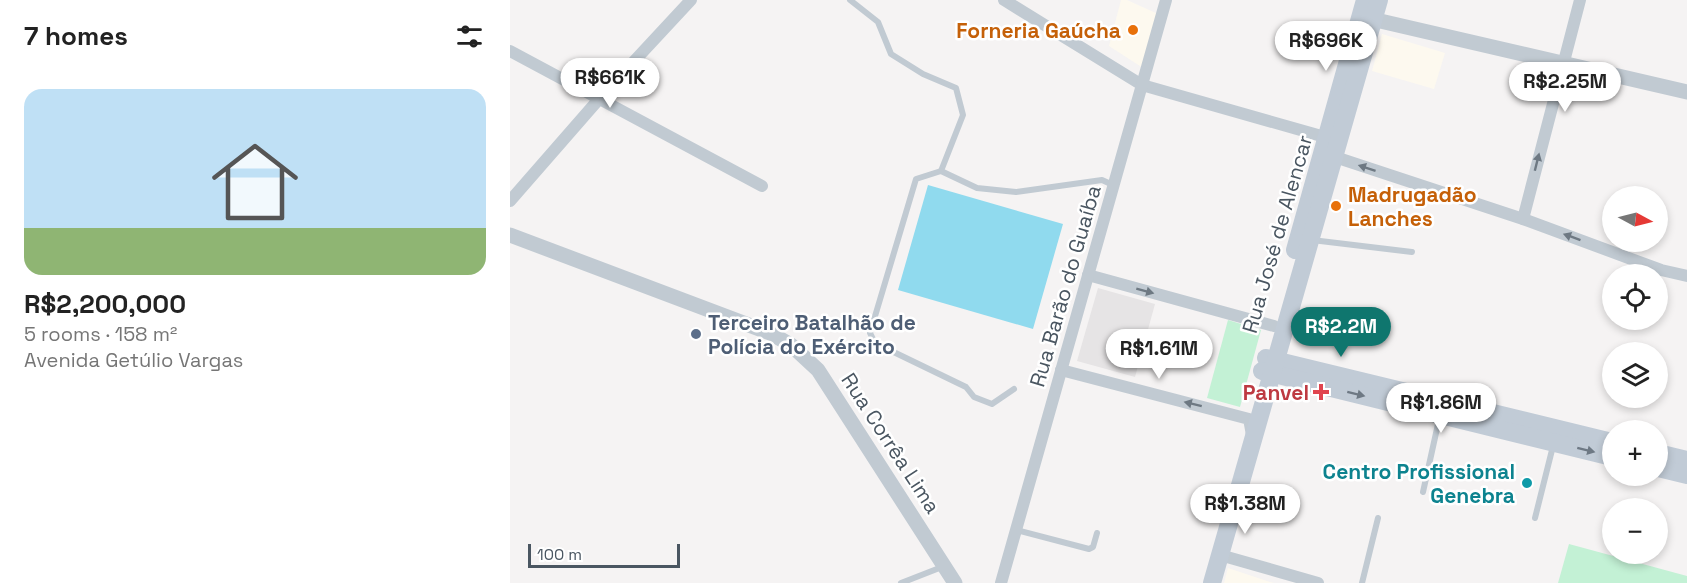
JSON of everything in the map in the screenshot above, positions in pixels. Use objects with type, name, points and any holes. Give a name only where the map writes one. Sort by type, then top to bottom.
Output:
[{"type":"main road","name":"Rua José de Alencar","points":[[1206,579],[1217,530],[1249,419],[1311,240],[1366,12],[1379,0]]},
{"type":"main road","name":"Rua José de Alencar","points":[[1206,579],[1220,555],[1252,445],[1269,366],[1274,326],[1334,145]]},
{"type":"main road","points":[[1269,366],[1440,415],[1602,455]]},
{"type":"main road","points":[[1269,366],[1602,440]]},
{"type":"main road","points":[[1668,455],[1687,460]]},
{"type":"main road","points":[[1668,470],[1687,475]]},
{"type":"main road","points":[[1217,530],[1220,555]]},
{"type":"street","points":[[510,201],[599,99],[691,0]]},
{"type":"street","points":[[1004,0],[1142,85],[1334,145],[1523,219],[1661,270],[1687,276]]},
{"type":"street","name":"Rua Barão do Guaíba","points":[[1001,583],[1166,0]]},
{"type":"street","points":[[1523,219],[1580,0]]},
{"type":"street","points":[[1366,12],[1563,64],[1687,92]]},
{"type":"street","points":[[510,51],[762,186]]},
{"type":"street","name":"Rua Corrêa Lima","points":[[510,235],[770,333],[791,345],[819,370],[955,583]]},
{"type":"street","points":[[1088,275],[1274,326]]},
{"type":"street","points":[[1061,370],[1249,419],[1252,445]]},
{"type":"street","points":[[1220,555],[1318,583]]},
{"type":"lane","points":[[850,0],[878,22],[891,54],[923,74],[956,88],[963,115],[941,171]]},
{"type":"lane","points":[[1014,389],[992,404],[974,397],[966,387],[875,343],[870,333],[916,179],[941,171],[977,188],[1016,192],[1102,180],[1114,185]]},
{"type":"lane","points":[[1311,240],[1412,252]]},
{"type":"lane","points":[[1423,492],[1440,415]]},
{"type":"lane","points":[[1535,518],[1554,443]]},
{"type":"lane","points":[[1362,583],[1378,518]]},
{"type":"lane","points":[[1016,530],[1089,549],[1093,547],[1097,533]]},
{"type":"lane","points":[[901,583],[945,566]]},
{"type":"shaded area","name":"Forneria Gaúcha","points":[[1121,0],[1127,0],[1158,14],[1143,68],[1109,46]]},
{"type":"shaded area","points":[[1382,34],[1445,53],[1434,89],[1372,71]]},
{"type":"shaded area","points":[[1098,288],[1155,304],[1135,377],[1077,361]]},
{"type":"shaded area","points":[[1228,568],[1270,582],[1274,583],[1224,583]]},
{"type":"green space","points":[[1228,320],[1261,330],[1240,407],[1207,398]]},
{"type":"green space","points":[[1569,544],[1602,553],[1602,564],[1643,564],[1687,576],[1687,583],[1558,583]]},
{"type":"water","points":[[928,185],[1063,224],[1033,329],[898,290]]},
{"type":"place","name":"Forneria Gaúcha","points":[[1133,30]]},
{"type":"place","name":"Madrugadão Lanches","points":[[1336,206]]},
{"type":"place","name":"Terceiro Batalhão de Polícia do Exército","points":[[696,334]]},
{"type":"place","name":"Panvel","points":[[1321,392]]},
{"type":"place","name":"Centro Profissional Genebra","points":[[1527,483]]}]
